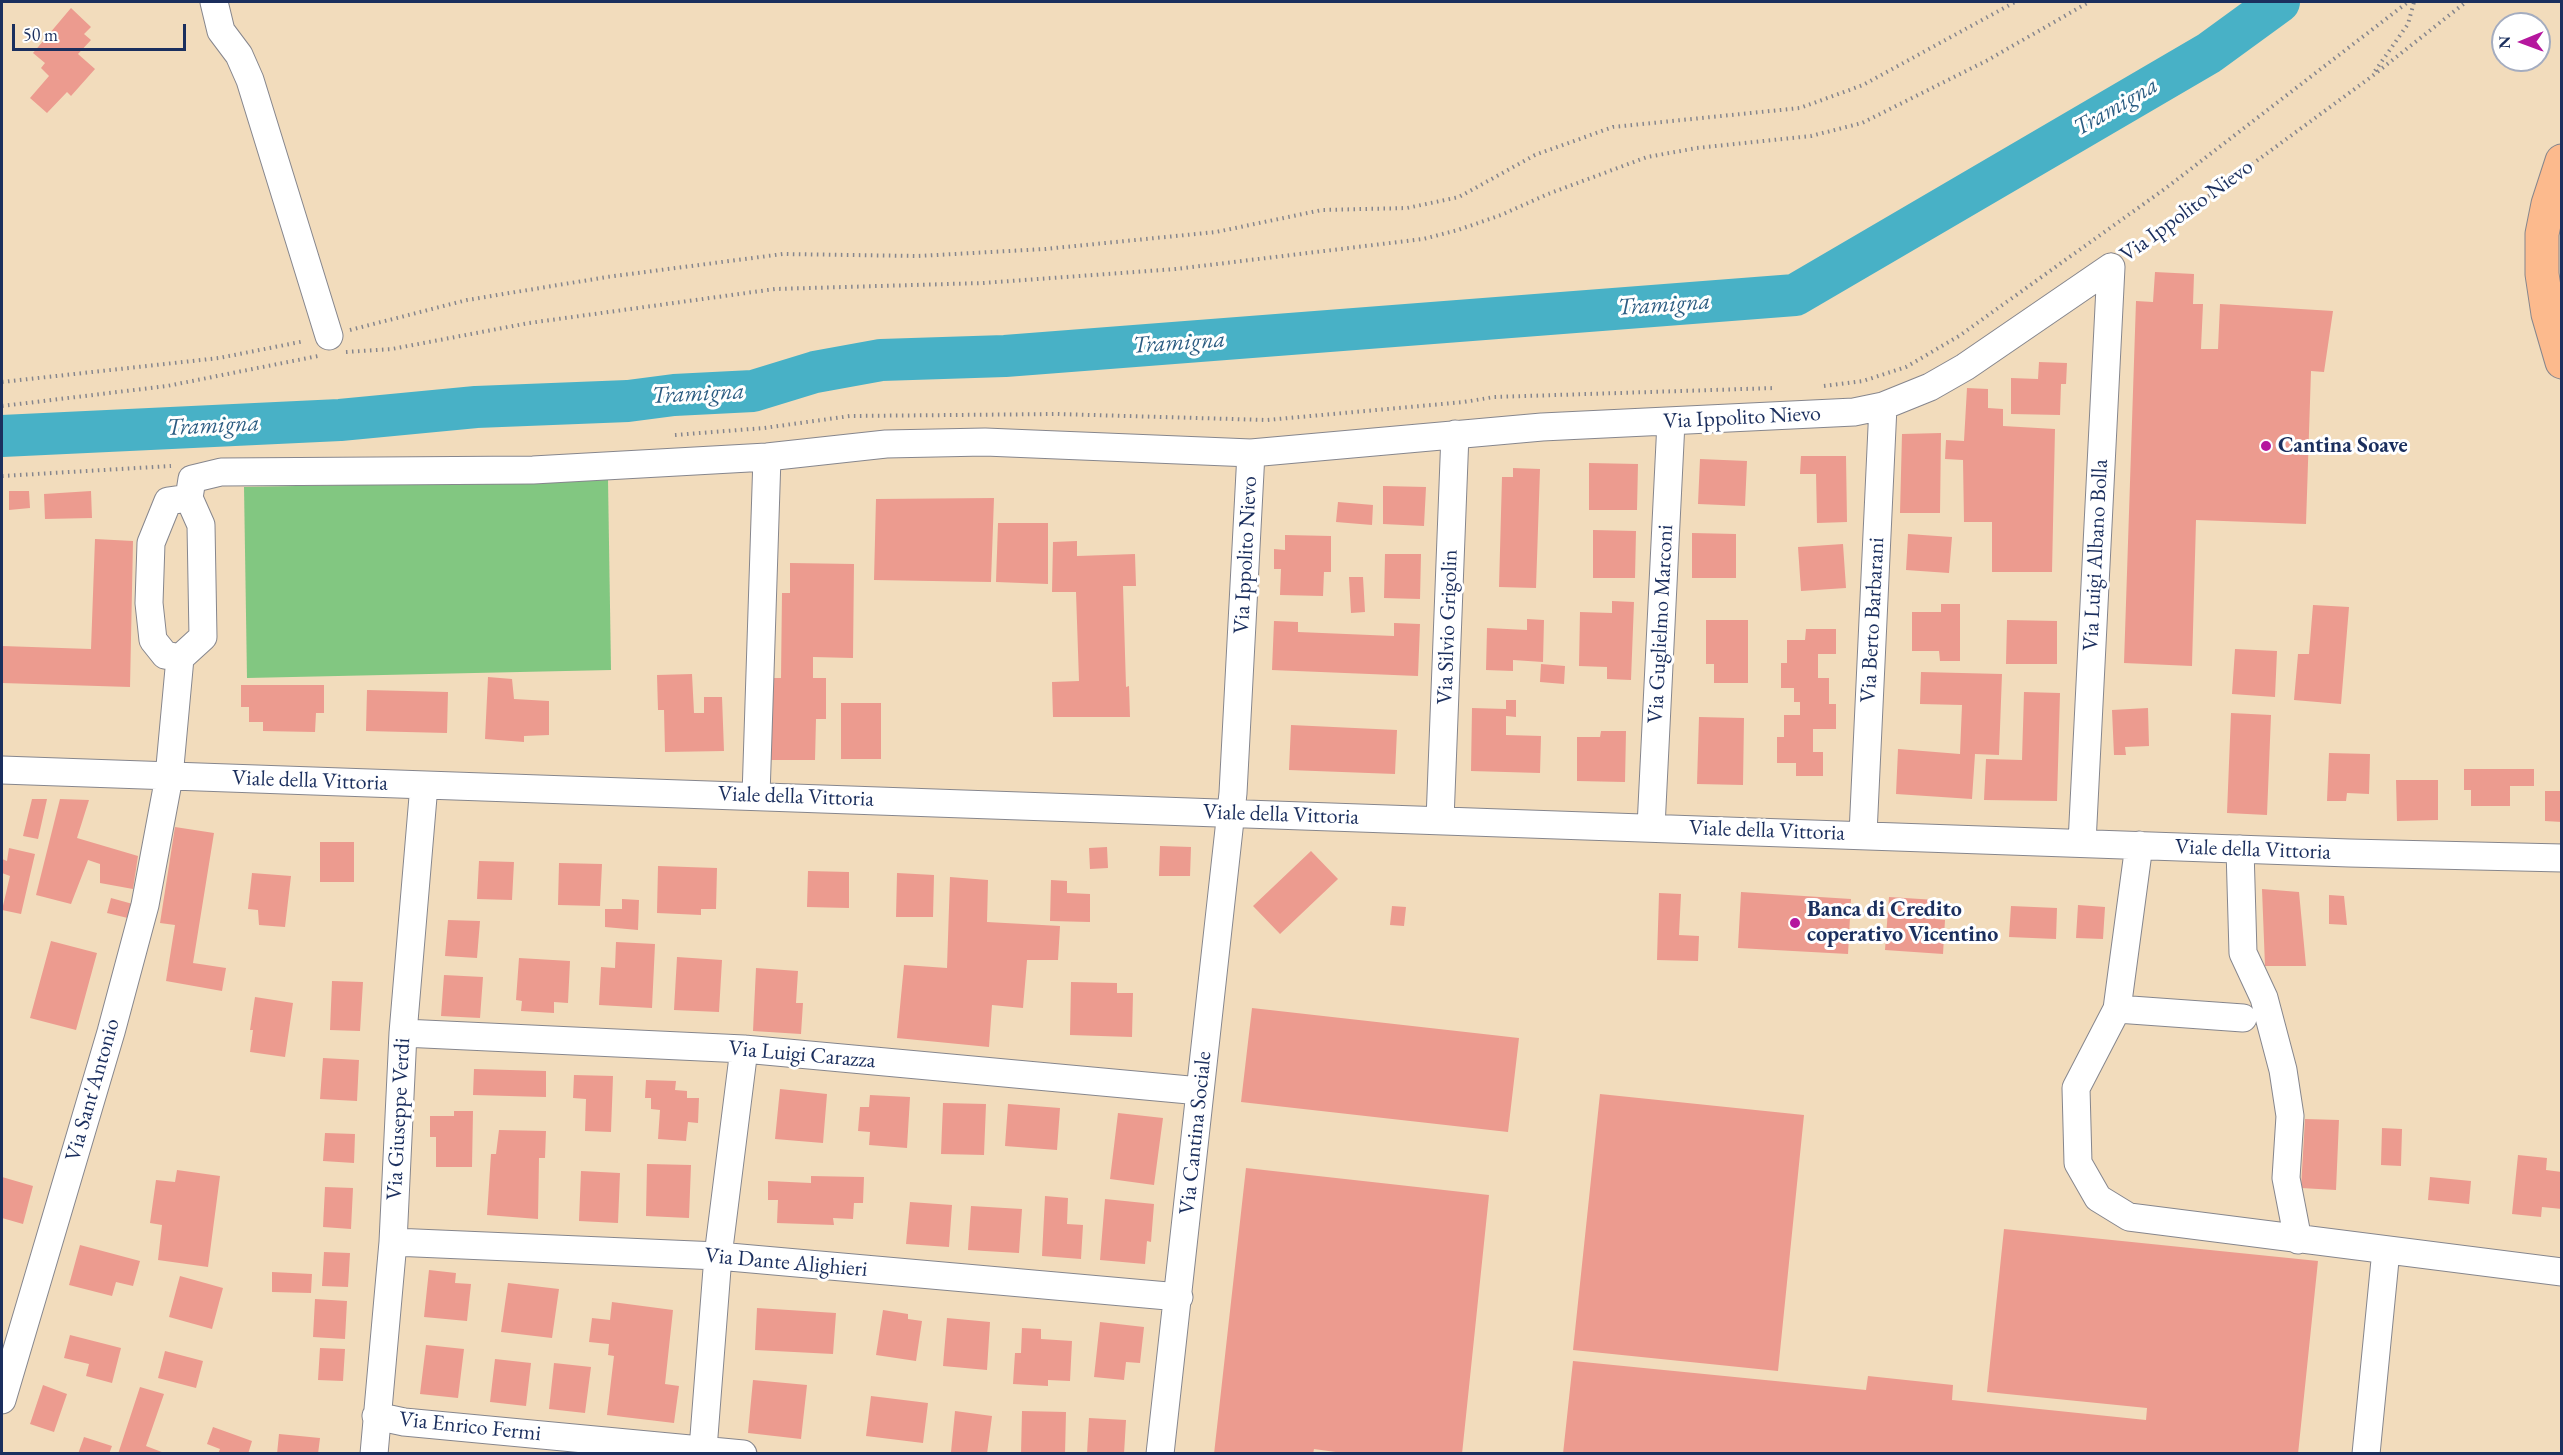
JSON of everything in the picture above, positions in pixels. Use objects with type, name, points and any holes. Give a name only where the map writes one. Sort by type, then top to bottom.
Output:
[{"type":"highway","points":[[2562,161],[2542,234],[2542,274],[2548,314],[2562,362]]},
{"type":"street","points":[[214,2],[221,31],[239,55],[250,80],[330,348]]},
{"type":"street","name":"Via Ippolito Nievo","points":[[1231,813],[1251,453],[1542,427],[1854,412],[1883,406],[1930,387],[1965,367],[2111,267]]},
{"type":"street","name":"Via Luigi Albano Bolla","points":[[2082,843],[2111,267]]},
{"type":"street","name":"Via Berto Barbarani","points":[[1863,834],[1883,406]]},
{"type":"street","name":"Via Guglielmo Marconi","points":[[1650,827],[1671,422]]},
{"type":"street","name":"Via Silvio Grigolin","points":[[1440,820],[1455,434]]},
{"type":"street","points":[[189,498],[168,501],[151,543],[149,603],[153,640],[165,656],[180,658],[203,637],[201,525],[189,498],[192,479],[221,472],[533,470],[767,457],[886,444],[985,442],[1251,453]]},
{"type":"street","points":[[756,796],[767,457]]},
{"type":"street","name":"Via Sant'Antonio","points":[[2,1400],[111,1032],[145,905],[169,777],[180,658]]},
{"type":"street","name":"Viale della Vittoria","points":[[2,770],[2240,849],[2562,858]]},
{"type":"street","name":"Via Giuseppe Verdi","points":[[374,1454],[393,1242],[402,1033],[424,785]]},
{"type":"street","name":"Via Cantina Sociale","points":[[1160,1454],[1231,813]]},
{"type":"street","points":[[2139,845],[2117,1009],[2076,1088],[2075,1129],[2078,1163],[2098,1198],[2129,1217],[2562,1272]]},
{"type":"street","points":[[2240,849],[2243,953],[2264,998],[2283,1070],[2290,1116],[2286,1178],[2298,1240]]},
{"type":"street","points":[[2117,1009],[2243,1018]]},
{"type":"street","name":"Via Luigi Carazza","points":[[402,1033],[744,1049],[1200,1090]]},
{"type":"street","points":[[702,1449],[718,1256],[744,1049]]},
{"type":"street","name":"Via Dante Alighieri","points":[[393,1242],[718,1256],[1179,1297]]},
{"type":"street","points":[[2366,1454],[2386,1250]]},
{"type":"street","name":"Via Enrico Fermi","points":[[376,1416],[404,1422],[743,1454]]},
{"type":"path","points":[[2,406],[167,386],[330,348],[391,318],[467,300],[607,277],[783,254],[918,255],[1045,249],[1216,232],[1322,210],[1407,208],[1459,197],[1535,154],[1613,127],[1800,108],[1863,85],[2015,2]]},
{"type":"path","points":[[2,382],[330,348],[392,349],[529,323],[775,289],[983,283],[1176,269],[1424,239],[1501,215],[1548,194],[1647,157],[1697,148],[1811,136],[1862,123],[1988,60],[2089,2]]},
{"type":"path","points":[[1816,387],[1863,381],[1906,367],[1959,336],[2166,188],[2408,2]]},
{"type":"path","points":[[2371,77],[2408,24],[2414,2]]},
{"type":"path","name":"Via Ippolito Nievo","points":[[2111,267],[2371,77],[2466,2]]},
{"type":"path","points":[[1580,394],[1782,388]]},
{"type":"green space","points":[[608,480],[611,670],[247,678],[244,487]]},
{"type":"building","points":[[71,8],[91,27],[84,34],[91,40],[78,54],[95,69],[71,96],[67,92],[47,113],[30,98],[49,76],[41,68],[45,63],[33,53]]},
{"type":"building","points":[[2155,272],[2194,274],[2193,304],[2203,304],[2201,349],[2218,349],[2220,304],[2333,311],[2324,372],[2311,371],[2306,524],[2196,520],[2192,666],[2124,663],[2136,301],[2153,302]]},
{"type":"building","points":[[2039,362],[2067,363],[2066,384],[2061,384],[2060,415],[2011,414],[2011,378],[2038,379]]},
{"type":"building","points":[[1967,388],[1988,389],[1988,408],[2003,409],[2003,426],[2055,429],[2052,572],[1992,572],[1992,522],[1964,522],[1963,460],[1945,459],[1946,440],[1964,441]]},
{"type":"building","points":[[1941,433],[1940,513],[1900,513],[1902,434]]},
{"type":"building","points":[[1801,456],[1846,456],[1847,522],[1817,523],[1816,474],[1800,474]]},
{"type":"building","points":[[1700,459],[1747,461],[1745,506],[1698,504]]},
{"type":"building","points":[[1589,463],[1638,464],[1637,510],[1589,510]]},
{"type":"building","points":[[1513,468],[1540,469],[1536,588],[1499,587],[1502,477],[1513,477]]},
{"type":"building","points":[[1383,486],[1426,487],[1424,526],[1383,524]]},
{"type":"building","points":[[9,491],[29,491],[30,508],[9,510]]},
{"type":"building","points":[[91,491],[92,518],[45,519],[44,494]]},
{"type":"building","points":[[994,498],[991,582],[874,580],[876,499]]},
{"type":"building","points":[[1338,502],[1373,505],[1372,525],[1336,522]]},
{"type":"building","points":[[998,523],[1048,523],[1048,584],[996,582]]},
{"type":"building","points":[[1593,530],[1636,531],[1635,578],[1593,578]]},
{"type":"building","points":[[1692,533],[1736,534],[1736,578],[1692,578]]},
{"type":"building","points":[[1908,534],[1952,537],[1949,573],[1906,570]]},
{"type":"building","points":[[1285,535],[1331,536],[1331,572],[1324,572],[1323,596],[1280,595],[1281,569],[1274,569],[1274,549],[1285,550]]},
{"type":"building","points":[[95,539],[133,541],[130,687],[2,683],[2,646],[91,649]]},
{"type":"building","points":[[1077,541],[1077,556],[1135,554],[1136,586],[1123,586],[1126,687],[1129,686],[1130,717],[1053,717],[1052,682],[1079,681],[1076,592],[1052,592],[1053,542]]},
{"type":"building","points":[[1843,544],[1846,588],[1801,591],[1798,547]]},
{"type":"building","points":[[1385,554],[1421,554],[1420,599],[1384,598]]},
{"type":"building","points":[[790,563],[854,564],[853,658],[813,657],[813,678],[826,678],[826,719],[816,719],[815,760],[770,760],[771,678],[781,678],[782,593],[790,593]]},
{"type":"building","points":[[1349,577],[1363,577],[1365,612],[1351,613]]},
{"type":"building","points":[[1612,601],[1634,602],[1631,680],[1607,679],[1607,667],[1579,666],[1580,612],[1612,613]]},
{"type":"building","points":[[1941,604],[1960,604],[1960,661],[1940,661],[1939,651],[1912,651],[1912,612],[1941,612]]},
{"type":"building","points":[[2313,605],[2349,607],[2341,704],[2294,700],[2298,654],[2309,654]]},
{"type":"building","points":[[1527,619],[1544,620],[1543,662],[1513,660],[1513,671],[1486,670],[1487,628],[1527,630]]},
{"type":"building","points":[[1706,620],[1748,620],[1748,683],[1714,683],[1714,664],[1706,664]]},
{"type":"building","points":[[2007,620],[2057,621],[2057,664],[2006,664]]},
{"type":"building","points":[[1274,621],[1298,622],[1298,632],[1394,636],[1394,623],[1420,624],[1418,676],[1272,670]]},
{"type":"building","points":[[1806,629],[1836,629],[1836,654],[1818,654],[1818,678],[1829,678],[1829,704],[1836,704],[1836,729],[1813,729],[1813,752],[1823,752],[1823,776],[1796,776],[1796,763],[1777,763],[1777,737],[1784,737],[1784,715],[1800,715],[1800,702],[1794,702],[1794,688],[1781,688],[1781,663],[1787,663],[1787,640],[1805,640]]},
{"type":"building","points":[[2235,649],[2277,651],[2275,697],[2232,694]]},
{"type":"building","points":[[1541,664],[1565,666],[1564,684],[1540,682]]},
{"type":"building","points":[[1921,672],[2002,674],[1999,755],[1975,754],[1972,799],[1896,794],[1898,749],[1960,754],[1962,705],[1920,704]]},
{"type":"building","points":[[692,674],[694,713],[704,713],[704,697],[722,697],[724,751],[665,752],[664,710],[658,710],[657,675]]},
{"type":"building","points":[[488,677],[512,679],[514,699],[549,701],[549,735],[524,736],[524,742],[485,739]]},
{"type":"building","points":[[241,685],[324,685],[324,713],[316,713],[315,732],[263,731],[263,722],[249,722],[249,707],[241,707]]},
{"type":"building","points":[[367,690],[448,692],[447,733],[366,731]]},
{"type":"building","points":[[2024,692],[2060,693],[2057,801],[1984,800],[1986,759],[2022,760]]},
{"type":"building","points":[[1506,700],[1516,700],[1516,717],[1506,716],[1506,735],[1541,736],[1540,773],[1471,771],[1472,708],[1506,709]]},
{"type":"building","points":[[841,703],[881,703],[881,759],[841,759]]},
{"type":"building","points":[[2148,708],[2149,746],[2125,747],[2126,755],[2114,755],[2112,710]]},
{"type":"building","points":[[2231,713],[2271,715],[2267,815],[2227,813]]},
{"type":"building","points":[[1699,717],[1744,718],[1743,785],[1697,784]]},
{"type":"building","points":[[1291,725],[1397,730],[1395,774],[1289,770]]},
{"type":"building","points":[[1601,731],[1626,731],[1625,782],[1577,781],[1577,737],[1600,737]]},
{"type":"building","points":[[2329,753],[2370,754],[2369,794],[2347,793],[2346,801],[2327,801]]},
{"type":"building","points":[[2464,769],[2534,769],[2534,786],[2510,786],[2510,806],[2471,806],[2471,790],[2464,790]]},
{"type":"building","points":[[2396,780],[2438,780],[2438,820],[2397,821]]},
{"type":"building","points":[[2545,791],[2562,791],[2562,822],[2545,821]]},
{"type":"building","points":[[32,799],[47,799],[38,839],[23,836]]},
{"type":"building","points":[[60,799],[89,800],[77,838],[138,856],[133,889],[100,883],[100,864],[88,860],[71,904],[36,895]]},
{"type":"building","points":[[175,827],[214,833],[193,963],[226,968],[222,991],[166,981],[175,925],[160,923]]},
{"type":"building","points":[[320,842],[354,842],[354,882],[320,882]]},
{"type":"building","points":[[1160,846],[1191,847],[1190,876],[1159,876]]},
{"type":"building","points":[[1107,847],[1108,868],[1090,869],[1089,848]]},
{"type":"building","points":[[9,848],[35,854],[21,914],[2,910],[10,876],[2,873],[2,859],[7,861]]},
{"type":"building","points":[[1311,851],[1338,879],[1280,934],[1253,906]]},
{"type":"building","points":[[479,861],[514,862],[512,900],[477,899]]},
{"type":"building","points":[[559,863],[602,864],[600,906],[558,905]]},
{"type":"building","points":[[658,866],[717,868],[716,909],[701,909],[701,915],[657,913]]},
{"type":"building","points":[[808,871],[849,872],[849,908],[807,907]]},
{"type":"building","points":[[252,873],[291,876],[285,927],[259,925],[258,910],[248,909]]},
{"type":"building","points":[[897,873],[934,875],[933,917],[896,917]]},
{"type":"building","points":[[950,877],[988,880],[987,922],[1060,926],[1058,960],[1027,960],[1023,1008],[992,1005],[989,1047],[897,1038],[904,965],[947,968]]},
{"type":"building","points":[[1051,880],[1067,881],[1067,893],[1090,894],[1090,922],[1050,921]]},
{"type":"building","points":[[2262,889],[2299,892],[2306,966],[2265,966]]},
{"type":"building","name":"Banca di Credito coperativo Vicentino","points":[[1741,892],[1851,899],[1848,954],[1738,948]]},
{"type":"building","points":[[1659,893],[1681,894],[1679,935],[1699,936],[1698,961],[1657,960]]},
{"type":"building","points":[[2329,895],[2344,896],[2347,925],[2329,924]]},
{"type":"building","points":[[1889,897],[1936,900],[1935,919],[1945,920],[1943,954],[1885,950]]},
{"type":"building","points":[[111,898],[140,906],[136,920],[107,913]]},
{"type":"building","points":[[622,899],[639,900],[638,930],[605,927],[605,909],[622,909]]},
{"type":"building","points":[[2078,905],[2105,907],[2103,939],[2076,938]]},
{"type":"building","points":[[1392,906],[1406,907],[1404,926],[1390,925]]},
{"type":"building","points":[[2011,906],[2057,908],[2056,939],[2009,937]]},
{"type":"building","points":[[448,920],[480,921],[477,958],[445,956]]},
{"type":"building","points":[[51,941],[97,953],[76,1030],[30,1018]]},
{"type":"building","points":[[616,942],[655,944],[652,1008],[599,1005],[601,967],[615,968]]},
{"type":"building","points":[[677,957],[722,960],[719,1012],[674,1010]]},
{"type":"building","points":[[519,958],[570,961],[568,1003],[554,1002],[554,1013],[521,1011],[522,1001],[516,1000]]},
{"type":"building","points":[[756,968],[798,971],[796,1003],[803,1003],[801,1034],[753,1031]]},
{"type":"building","points":[[444,975],[483,977],[480,1018],[441,1016]]},
{"type":"building","points":[[332,981],[363,982],[360,1031],[330,1030]]},
{"type":"building","points":[[1071,982],[1117,983],[1117,993],[1133,993],[1132,1037],[1070,1035]]},
{"type":"building","points":[[255,997],[293,1003],[285,1057],[250,1052],[253,1030],[250,1030]]},
{"type":"building","points":[[1252,1008],[1519,1038],[1508,1132],[1241,1102]]},
{"type":"building","points":[[323,1058],[359,1060],[357,1101],[320,1099]]},
{"type":"building","points":[[474,1069],[546,1071],[546,1097],[473,1095]]},
{"type":"building","points":[[574,1075],[613,1076],[611,1132],[585,1131],[586,1099],[573,1098]]},
{"type":"building","points":[[646,1080],[676,1081],[675,1090],[687,1091],[687,1098],[699,1098],[698,1123],[688,1122],[686,1141],[658,1139],[660,1110],[651,1109],[651,1098],[645,1098]]},
{"type":"building","points":[[780,1089],[827,1094],[823,1143],[775,1139]]},
{"type":"building","points":[[1600,1094],[1804,1115],[1778,1371],[1573,1350]]},
{"type":"building","points":[[870,1095],[910,1097],[907,1148],[869,1145],[870,1132],[858,1131],[860,1107],[869,1107]]},
{"type":"building","points":[[943,1103],[986,1104],[984,1155],[941,1154]]},
{"type":"building","points":[[1008,1104],[1060,1108],[1057,1150],[1005,1146]]},
{"type":"building","points":[[454,1111],[473,1111],[472,1167],[436,1167],[436,1137],[430,1137],[430,1116],[454,1116]]},
{"type":"building","points":[[1118,1113],[1163,1118],[1154,1185],[1110,1179]]},
{"type":"building","points":[[2305,1119],[2339,1120],[2336,1190],[2301,1188]]},
{"type":"building","points":[[2382,1128],[2402,1129],[2401,1166],[2381,1165]]},
{"type":"building","points":[[499,1130],[546,1131],[545,1158],[539,1158],[538,1219],[487,1215],[491,1154],[496,1154]]},
{"type":"building","points":[[325,1133],[355,1134],[354,1163],[323,1161]]},
{"type":"building","points":[[2518,1155],[2547,1158],[2546,1170],[2562,1172],[2562,1209],[2542,1207],[2541,1217],[2512,1214]]},
{"type":"building","points":[[647,1164],[691,1165],[689,1218],[646,1216]]},
{"type":"building","points":[[1246,1168],[1489,1195],[1462,1454],[1350,1454],[1314,1449],[1313,1454],[1214,1454]]},
{"type":"building","points":[[177,1170],[220,1176],[208,1267],[158,1260],[162,1225],[150,1223],[156,1180],[175,1182]]},
{"type":"building","points":[[581,1171],[620,1173],[618,1223],[579,1221]]},
{"type":"building","points":[[811,1176],[864,1177],[863,1203],[854,1203],[853,1219],[833,1218],[834,1225],[777,1223],[778,1200],[768,1200],[768,1181],[811,1183]]},
{"type":"building","points":[[2,1177],[33,1186],[23,1224],[2,1218]]},
{"type":"building","points":[[2430,1177],[2471,1181],[2469,1204],[2428,1200]]},
{"type":"building","points":[[325,1187],[353,1188],[351,1229],[323,1227]]},
{"type":"building","points":[[1045,1196],[1068,1198],[1067,1224],[1083,1225],[1081,1259],[1042,1256]]},
{"type":"building","points":[[1105,1199],[1154,1204],[1151,1242],[1147,1241],[1145,1264],[1100,1260]]},
{"type":"building","points":[[910,1202],[952,1205],[949,1247],[906,1244]]},
{"type":"building","points":[[971,1206],[1022,1209],[1019,1253],[968,1250]]},
{"type":"building","points":[[2004,1229],[2318,1261],[2298,1454],[1563,1454],[1573,1361],[1866,1390],[1868,1376],[1953,1385],[1952,1400],[2146,1420],[2147,1408],[1987,1392]]},
{"type":"building","points":[[80,1245],[140,1261],[133,1286],[116,1282],[112,1296],[69,1285]]},
{"type":"building","points":[[324,1252],[350,1253],[348,1287],[322,1286]]},
{"type":"building","points":[[429,1270],[456,1273],[455,1283],[471,1284],[467,1321],[424,1317]]},
{"type":"building","points":[[272,1272],[312,1274],[311,1293],[272,1292]]},
{"type":"building","points":[[180,1276],[223,1288],[212,1329],[169,1317]]},
{"type":"building","points":[[508,1283],[559,1289],[552,1338],[501,1332]]},
{"type":"building","points":[[315,1299],[347,1301],[345,1339],[313,1337]]},
{"type":"building","points":[[612,1302],[673,1310],[665,1384],[679,1386],[674,1423],[607,1415],[614,1356],[608,1355],[609,1344],[589,1342],[592,1318],[610,1320]]},
{"type":"building","points":[[757,1308],[836,1313],[833,1354],[755,1350]]},
{"type":"building","points":[[883,1310],[908,1314],[908,1319],[922,1321],[916,1361],[876,1355]]},
{"type":"building","points":[[947,1318],[990,1322],[987,1370],[943,1366]]},
{"type":"building","points":[[1100,1322],[1144,1327],[1140,1363],[1126,1362],[1124,1380],[1094,1377]]},
{"type":"building","points":[[1022,1328],[1041,1329],[1041,1339],[1072,1341],[1070,1381],[1048,1380],[1048,1386],[1013,1384],[1015,1353],[1021,1353]]},
{"type":"building","points":[[70,1335],[121,1348],[112,1383],[86,1376],[89,1364],[64,1358]]},
{"type":"building","points":[[426,1345],[464,1349],[458,1398],[420,1394]]},
{"type":"building","points":[[320,1348],[345,1349],[343,1381],[318,1380]]},
{"type":"building","points":[[165,1351],[203,1361],[196,1388],[158,1378]]},
{"type":"building","points":[[495,1359],[531,1363],[526,1406],[490,1402]]},
{"type":"building","points":[[554,1363],[591,1367],[585,1413],[549,1409]]},
{"type":"building","points":[[753,1380],[807,1385],[801,1439],[748,1433]]},
{"type":"building","points":[[43,1385],[67,1394],[54,1432],[30,1424]]},
{"type":"building","points":[[140,1387],[164,1394],[146,1446],[167,1454],[118,1454]]},
{"type":"building","points":[[871,1396],[928,1403],[923,1443],[866,1436]]},
{"type":"building","points":[[955,1411],[992,1416],[987,1454],[951,1452]]},
{"type":"building","points":[[1022,1411],[1066,1412],[1065,1454],[1021,1454]]},
{"type":"building","points":[[1089,1418],[1126,1420],[1124,1454],[1087,1454]]},
{"type":"building","points":[[213,1427],[252,1441],[248,1454],[218,1454],[220,1449],[207,1444]]},
{"type":"building","points":[[279,1434],[320,1438],[318,1454],[277,1454]]},
{"type":"building","points":[[84,1437],[112,1446],[109,1454],[78,1454]]},
{"type":"waterway","name":"Tramigna","points":[[2,436],[340,420],[476,407],[628,401],[674,395],[753,391],[815,372],[881,360],[1005,356],[1795,295],[2209,53],[2279,2]]},
{"type":"place","name":"Cantina Soave","points":[[2266,446]]},
{"type":"place","name":"Banca di Credito coperativo Vicentino","points":[[1795,923]]}]
